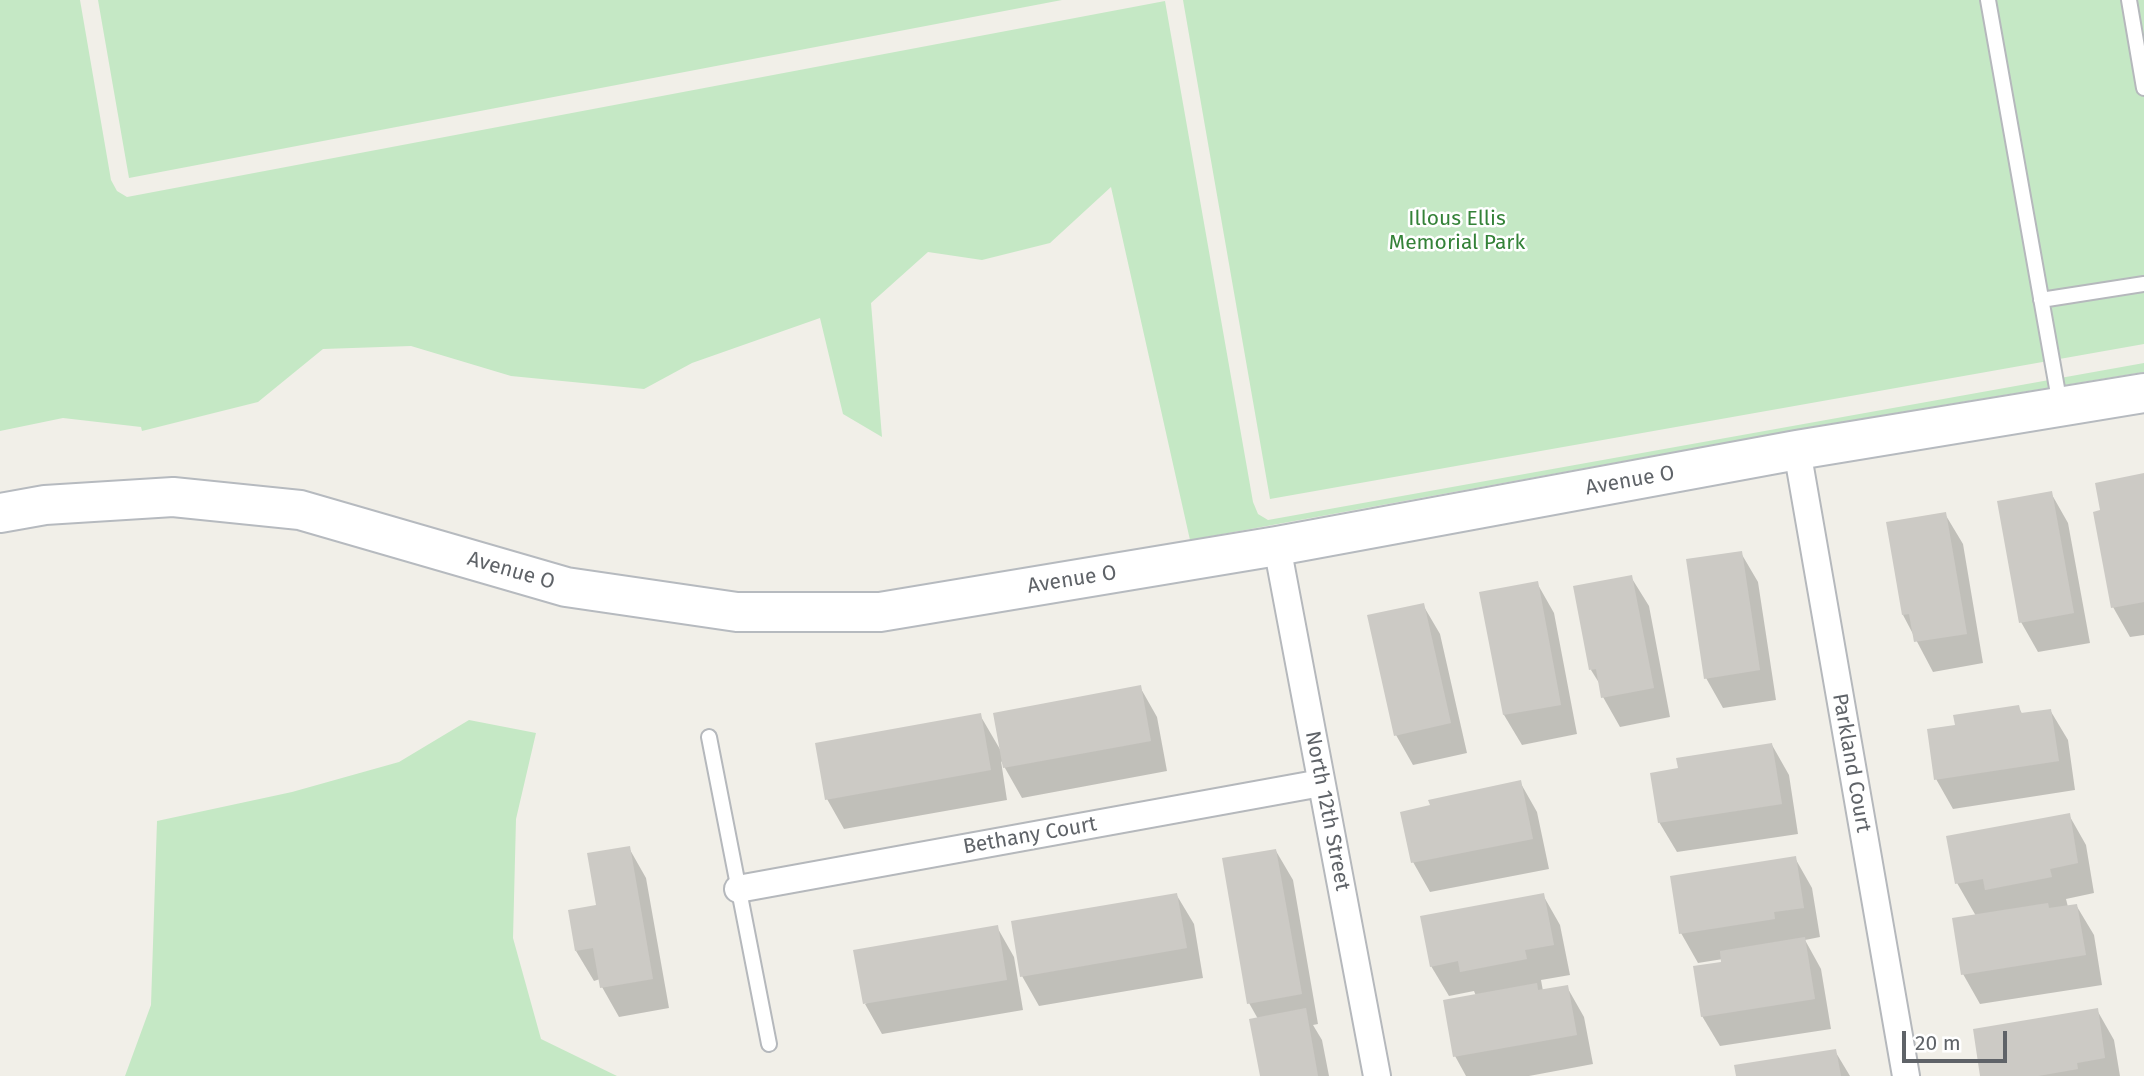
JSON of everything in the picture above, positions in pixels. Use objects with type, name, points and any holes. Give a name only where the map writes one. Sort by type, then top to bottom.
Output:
[{"type":"street","name":"Avenue O","points":[[0,513],[45,505],[173,497],[300,510],[566,587],[737,612],[880,612],[1277,546],[1797,450],[2144,393]]},
{"type":"street","name":"Parkland Court","points":[[1797,450],[1906,1076]]},
{"type":"street","name":"North 12th Street","points":[[1277,546],[1377,1076]]},
{"type":"street","name":"Bethany Court","points":[[738,889],[1321,783]]},
{"type":"lane","points":[[1988,0],[2060,407]]},
{"type":"lane","points":[[2129,0],[2144,88]]},
{"type":"lane","points":[[2041,300],[2144,284]]},
{"type":"lane","points":[[709,737],[769,1044]]},
{"type":"green space","points":[[0,0],[80,0],[111,180],[117,191],[127,197],[1165,1],[1253,502],[1258,514],[1268,520],[2144,363],[2144,372],[1811,427],[1190,540],[1111,187],[1050,243],[982,260],[928,252],[871,303],[882,437],[843,414],[820,318],[692,363],[644,389],[511,376],[411,346],[323,349],[258,402],[142,431],[141,427],[63,418],[0,431]]},
{"type":"green space","points":[[98,0],[1062,0],[129,178]]},
{"type":"green space","name":"Illous Ellis Memorial Park","points":[[1183,0],[2144,0],[2144,344],[1270,499]]},
{"type":"green space","points":[[469,720],[536,733],[516,819],[513,938],[541,1039],[617,1076],[125,1076],[151,1005],[157,821],[292,792],[399,762]]},
{"type":"building","points":[[2144,473],[2144,602],[2111,608],[2093,512],[2100,510],[2095,483]]},
{"type":"building","points":[[2052,491],[2074,613],[2019,623],[1997,501]]},
{"type":"building","points":[[1946,512],[1967,634],[1914,642],[1909,614],[1902,615],[1886,522]]},
{"type":"building","points":[[1742,551],[1760,670],[1704,679],[1686,559]]},
{"type":"building","points":[[1632,575],[1654,688],[1601,698],[1596,669],[1589,670],[1573,586]]},
{"type":"building","points":[[1538,581],[1561,705],[1503,715],[1479,592]]},
{"type":"building","points":[[1424,603],[1451,723],[1394,736],[1367,615]]},
{"type":"building","points":[[1141,685],[1151,741],[1003,768],[993,713]]},
{"type":"building","points":[[2019,705],[2021,713],[2051,709],[2059,761],[1934,780],[1927,729],[1955,725],[1953,715]]},
{"type":"building","points":[[981,713],[991,770],[825,800],[815,743]]},
{"type":"building","points":[[1772,743],[1782,804],[1658,823],[1650,773],[1678,768],[1676,758]]},
{"type":"building","points":[[1521,780],[1533,839],[1411,863],[1400,812],[1430,805],[1428,800]]},
{"type":"building","points":[[2070,813],[2078,863],[2050,869],[2052,877],[1985,890],[1983,879],[1955,884],[1946,836]]},
{"type":"building","points":[[630,846],[653,979],[600,988],[593,948],[575,951],[568,910],[596,905],[587,853]]},
{"type":"building","points":[[1276,849],[1302,994],[1247,1004],[1222,858]]},
{"type":"building","points":[[1796,856],[1804,908],[1774,912],[1775,919],[1679,934],[1670,876]]},
{"type":"building","points":[[1177,893],[1187,948],[1020,977],[1011,921]]},
{"type":"building","points":[[1544,893],[1554,945],[1525,950],[1527,959],[1460,972],[1458,961],[1430,967],[1420,916]]},
{"type":"building","points":[[2048,903],[2049,908],[2077,904],[2086,955],[1961,975],[1952,918]]},
{"type":"building","points":[[998,925],[1007,980],[863,1004],[853,950]]},
{"type":"building","points":[[1805,937],[1815,999],[1701,1017],[1693,966],[1721,962],[1720,951]]},
{"type":"building","points":[[1537,983],[1538,990],[1568,985],[1577,1035],[1453,1057],[1443,1000]]},
{"type":"building","points":[[1306,1008],[1318,1076],[1260,1076],[1249,1019]]},
{"type":"building","points":[[2098,1008],[2105,1058],[2077,1063],[2078,1069],[2038,1076],[1980,1076],[1973,1029]]},
{"type":"building","points":[[1836,1049],[1841,1076],[1736,1076],[1734,1065]]}]
